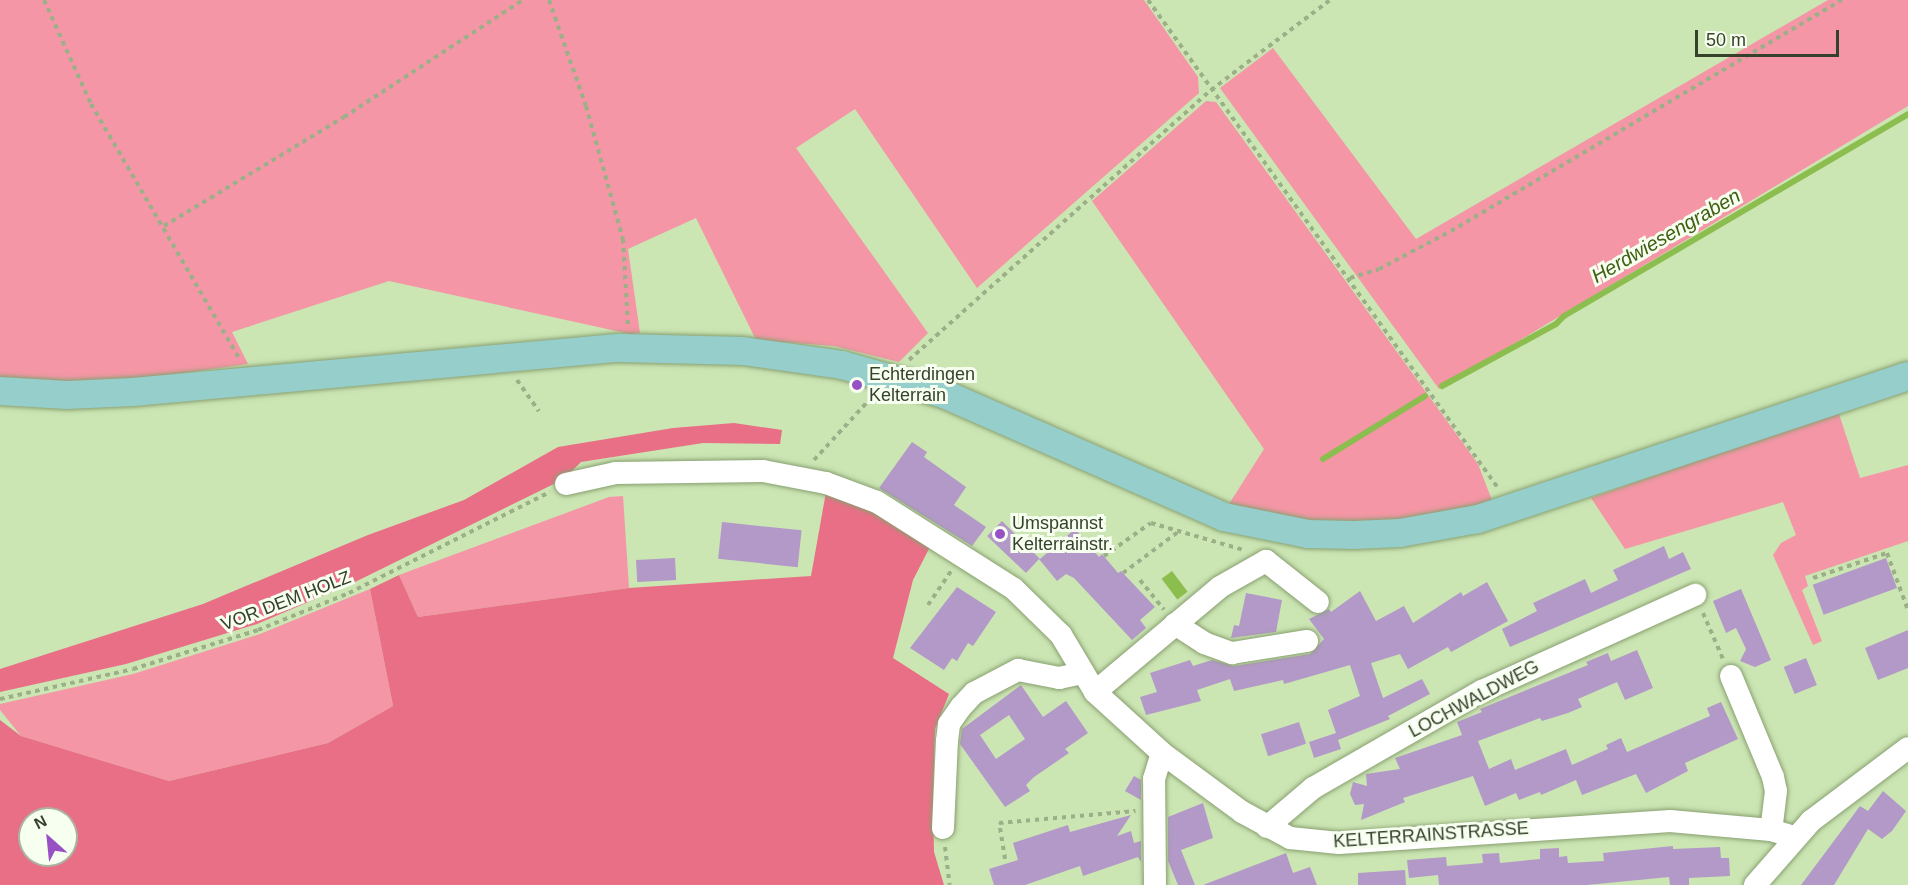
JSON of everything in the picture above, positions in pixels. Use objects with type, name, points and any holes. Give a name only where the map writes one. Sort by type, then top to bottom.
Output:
[{"type":"main road","points":[[0,390],[99,394],[628,348],[772,354],[890,378],[973,405],[1184,502],[1267,528],[1319,535],[1378,535],[1453,524],[1511,509],[1908,376]]},
{"type":"street","name":"KELTERRAINSTRASSE","points":[[566,484],[616,473],[696,470],[763,471],[801,477],[877,501],[963,553],[1014,589],[1061,635],[1095,692],[1162,753],[1267,828],[1290,838],[1339,843],[1670,821],[1771,830],[1794,837]]},
{"type":"street","points":[[1095,692],[1220,587],[1269,562],[1299,591],[1318,602]]},
{"type":"street","name":"LOCHWALDWEG","points":[[1267,828],[1313,788],[1482,692],[1695,595]]},
{"type":"street","points":[[1175,624],[1204,643],[1232,653],[1307,641]]},
{"type":"street","points":[[943,828],[947,741],[950,724],[961,707],[974,693],[1018,670],[1059,678],[1082,673]]},
{"type":"street","points":[[1731,676],[1773,777],[1776,791],[1771,830]]},
{"type":"street","points":[[1755,885],[1794,837],[1854,785],[1908,748]]},
{"type":"street","points":[[1155,885],[1154,779],[1162,753]]},
{"type":"path","points":[[44,0],[91,104],[164,226],[251,381]]},
{"type":"path","points":[[164,226],[344,117],[523,0]]},
{"type":"path","points":[[549,0],[586,106],[623,239],[628,348]]},
{"type":"path","points":[[1148,0],[1211,90],[1350,278],[1511,509]]},
{"type":"path","points":[[801,477],[890,378],[988,286],[1211,90],[1330,0]]},
{"type":"path","points":[[1350,278],[1380,269],[1451,231],[1842,0]]},
{"type":"path","points":[[508,357],[517,379],[539,411]]},
{"type":"path","name":"VOR DEM HOLZ","points":[[0,699],[134,669],[258,630],[349,593],[566,484]]},
{"type":"path","points":[[1104,556],[1151,523],[1269,562]]},
{"type":"path","points":[[1123,573],[1178,531]]},
{"type":"path","points":[[1813,578],[1887,554],[1908,610]]},
{"type":"path","points":[[928,605],[948,575]]},
{"type":"path","points":[[1140,580],[1175,624]]},
{"type":"path","points":[[1704,616],[1731,676]]},
{"type":"path","points":[[1005,859],[999,824],[1154,809]]},
{"type":"path","points":[[943,828],[950,885]]},
{"type":"shaded area","points":[[0,0],[1144,0],[1198,77],[1199,93],[977,288],[855,109],[796,148],[928,333],[899,362],[834,346],[756,340],[696,218],[628,249],[640,333],[630,334],[389,281],[232,332],[248,364],[111,383],[0,380]]},
{"type":"shaded area","points":[[1828,0],[1908,0],[1908,106],[1439,389],[1220,88],[1273,48],[1416,239]]},
{"type":"shaded area","points":[[1206,101],[1216,102],[1478,464],[1493,503],[1382,525],[1298,522],[1229,504],[1264,449],[1092,201]]},
{"type":"shaded area","points":[[1838,411],[1860,478],[1908,465],[1908,541],[1805,576],[1808,586],[1802,590],[1822,641],[1813,645],[1773,555],[1781,543],[1796,535],[1783,502],[1625,549],[1591,498]]},
{"type":"shaded area","points":[[734,423],[782,430],[780,444],[703,443],[581,462],[564,479],[355,582],[257,624],[126,664],[0,692],[0,669],[203,604],[368,535],[464,500],[558,447],[673,428]]},
{"type":"shaded area","points":[[826,492],[871,506],[932,543],[913,580],[893,658],[949,694],[935,729],[933,805],[934,852],[944,885],[0,885],[0,720],[21,736],[169,781],[328,743],[393,706],[370,589],[399,575],[418,617],[629,588],[811,576]]},
{"type":"shaded area","points":[[623,496],[629,588],[418,617],[399,575],[609,497]]},
{"type":"shaded area","points":[[1172,571],[1188,592],[1177,600],[1162,579]]},
{"type":"shaded area","points":[[370,589],[393,706],[328,743],[169,781],[21,736],[0,710],[0,704],[133,674],[260,634]]},
{"type":"building","points":[[912,442],[927,452],[924,457],[966,487],[954,505],[986,527],[972,546],[879,488]]},
{"type":"building","points":[[1002,521],[1040,559],[1075,529],[1099,557],[1102,554],[1118,573],[1121,571],[1155,607],[1140,620],[1146,628],[1132,640],[1074,578],[1066,574],[1057,581],[1039,559],[1026,573],[987,536]]},
{"type":"building","points":[[722,522],[802,530],[798,567],[718,559]]},
{"type":"building","points":[[1664,546],[1669,559],[1683,552],[1691,569],[1510,647],[1502,629],[1537,611],[1533,603],[1585,579],[1591,593],[1618,580],[1613,570]]},
{"type":"building","points":[[675,558],[676,580],[637,582],[636,560]]},
{"type":"building","points":[[1886,558],[1897,588],[1824,615],[1813,585]]},
{"type":"building","points":[[1487,582],[1508,621],[1451,652],[1448,647],[1408,669],[1400,654],[1371,663],[1383,698],[1422,679],[1430,694],[1388,716],[1390,719],[1338,740],[1341,749],[1314,758],[1309,742],[1336,733],[1328,710],[1360,696],[1350,665],[1284,684],[1283,680],[1234,691],[1230,679],[1197,690],[1201,701],[1146,715],[1140,697],[1157,692],[1150,673],[1190,660],[1193,666],[1212,660],[1234,666],[1310,654],[1324,639],[1309,619],[1329,609],[1331,612],[1360,591],[1376,621],[1404,606],[1413,623],[1461,592],[1463,596]]},
{"type":"building","points":[[957,587],[996,612],[973,646],[968,643],[957,661],[952,658],[944,670],[910,648]]},
{"type":"building","points":[[1741,589],[1771,660],[1755,667],[1740,661],[1746,649],[1736,628],[1726,633],[1713,601]]},
{"type":"building","points":[[1246,593],[1282,600],[1276,632],[1231,638],[1234,625],[1239,626]]},
{"type":"building","points":[[1908,630],[1908,668],[1878,680],[1865,648]]},
{"type":"building","points":[[1637,650],[1653,688],[1625,700],[1617,682],[1578,699],[1582,707],[1568,713],[1542,721],[1540,718],[1478,741],[1489,769],[1511,759],[1515,770],[1566,749],[1572,765],[1608,749],[1606,745],[1621,738],[1627,752],[1710,716],[1707,708],[1721,702],[1738,739],[1685,763],[1688,771],[1646,793],[1636,774],[1582,795],[1576,780],[1541,795],[1540,792],[1519,800],[1516,793],[1485,806],[1473,776],[1403,798],[1405,802],[1361,820],[1364,804],[1355,805],[1350,794],[1353,782],[1367,786],[1366,774],[1400,769],[1395,758],[1462,735],[1457,722],[1482,712],[1480,709],[1588,665],[1586,662],[1608,653],[1611,661]]},
{"type":"building","points":[[1806,658],[1817,685],[1795,694],[1784,667]]},
{"type":"building","points":[[1021,685],[1043,717],[1066,701],[1088,733],[1065,749],[1069,753],[1026,785],[1030,791],[1005,807],[960,744],[962,729]],"holes":[[[1009,715],[1025,739],[996,759],[980,735]]]},
{"type":"building","points":[[1299,722],[1306,744],[1268,756],[1261,734]]},
{"type":"building","points":[[1134,776],[1141,780],[1141,800],[1125,791]]},
{"type":"building","points":[[1883,791],[1906,811],[1892,831],[1882,839],[1868,829],[1834,885],[1801,885],[1860,806],[1868,811]]},
{"type":"building","points":[[1203,803],[1213,838],[1181,850],[1195,885],[1178,885],[1168,861],[1168,817]]},
{"type":"building","points":[[1131,815],[1117,836],[1131,831],[1134,843],[1141,841],[1141,862],[1138,857],[1083,876],[1080,866],[1025,885],[994,885],[989,869],[1018,860],[1013,843],[1068,825],[1070,832]]},
{"type":"building","points":[[1673,846],[1673,849],[1720,847],[1721,858],[1729,858],[1730,876],[1689,878],[1689,885],[1670,885],[1669,877],[1587,885],[1439,885],[1438,875],[1409,878],[1407,860],[1446,857],[1447,866],[1483,863],[1482,854],[1499,853],[1500,863],[1540,859],[1540,849],[1559,848],[1559,857],[1567,856],[1568,863],[1604,861],[1603,853]]},
{"type":"building","points":[[1286,853],[1293,873],[1310,867],[1317,885],[1203,885]]},
{"type":"building","points":[[1405,870],[1406,885],[1358,885],[1358,873]]},
{"type":"waterway","name":"Herdwiesengraben","points":[[1442,386],[1556,324],[1564,316],[1908,114]]},
{"type":"waterway","name":"Herdwiesengraben","points":[[1323,459],[1425,396]]},
{"type":"place","name":"Echterdingen Kelterrain","points":[[857,385]]},
{"type":"place","name":"Umspannst Kelterrainstr.","points":[[1000,534]]}]
